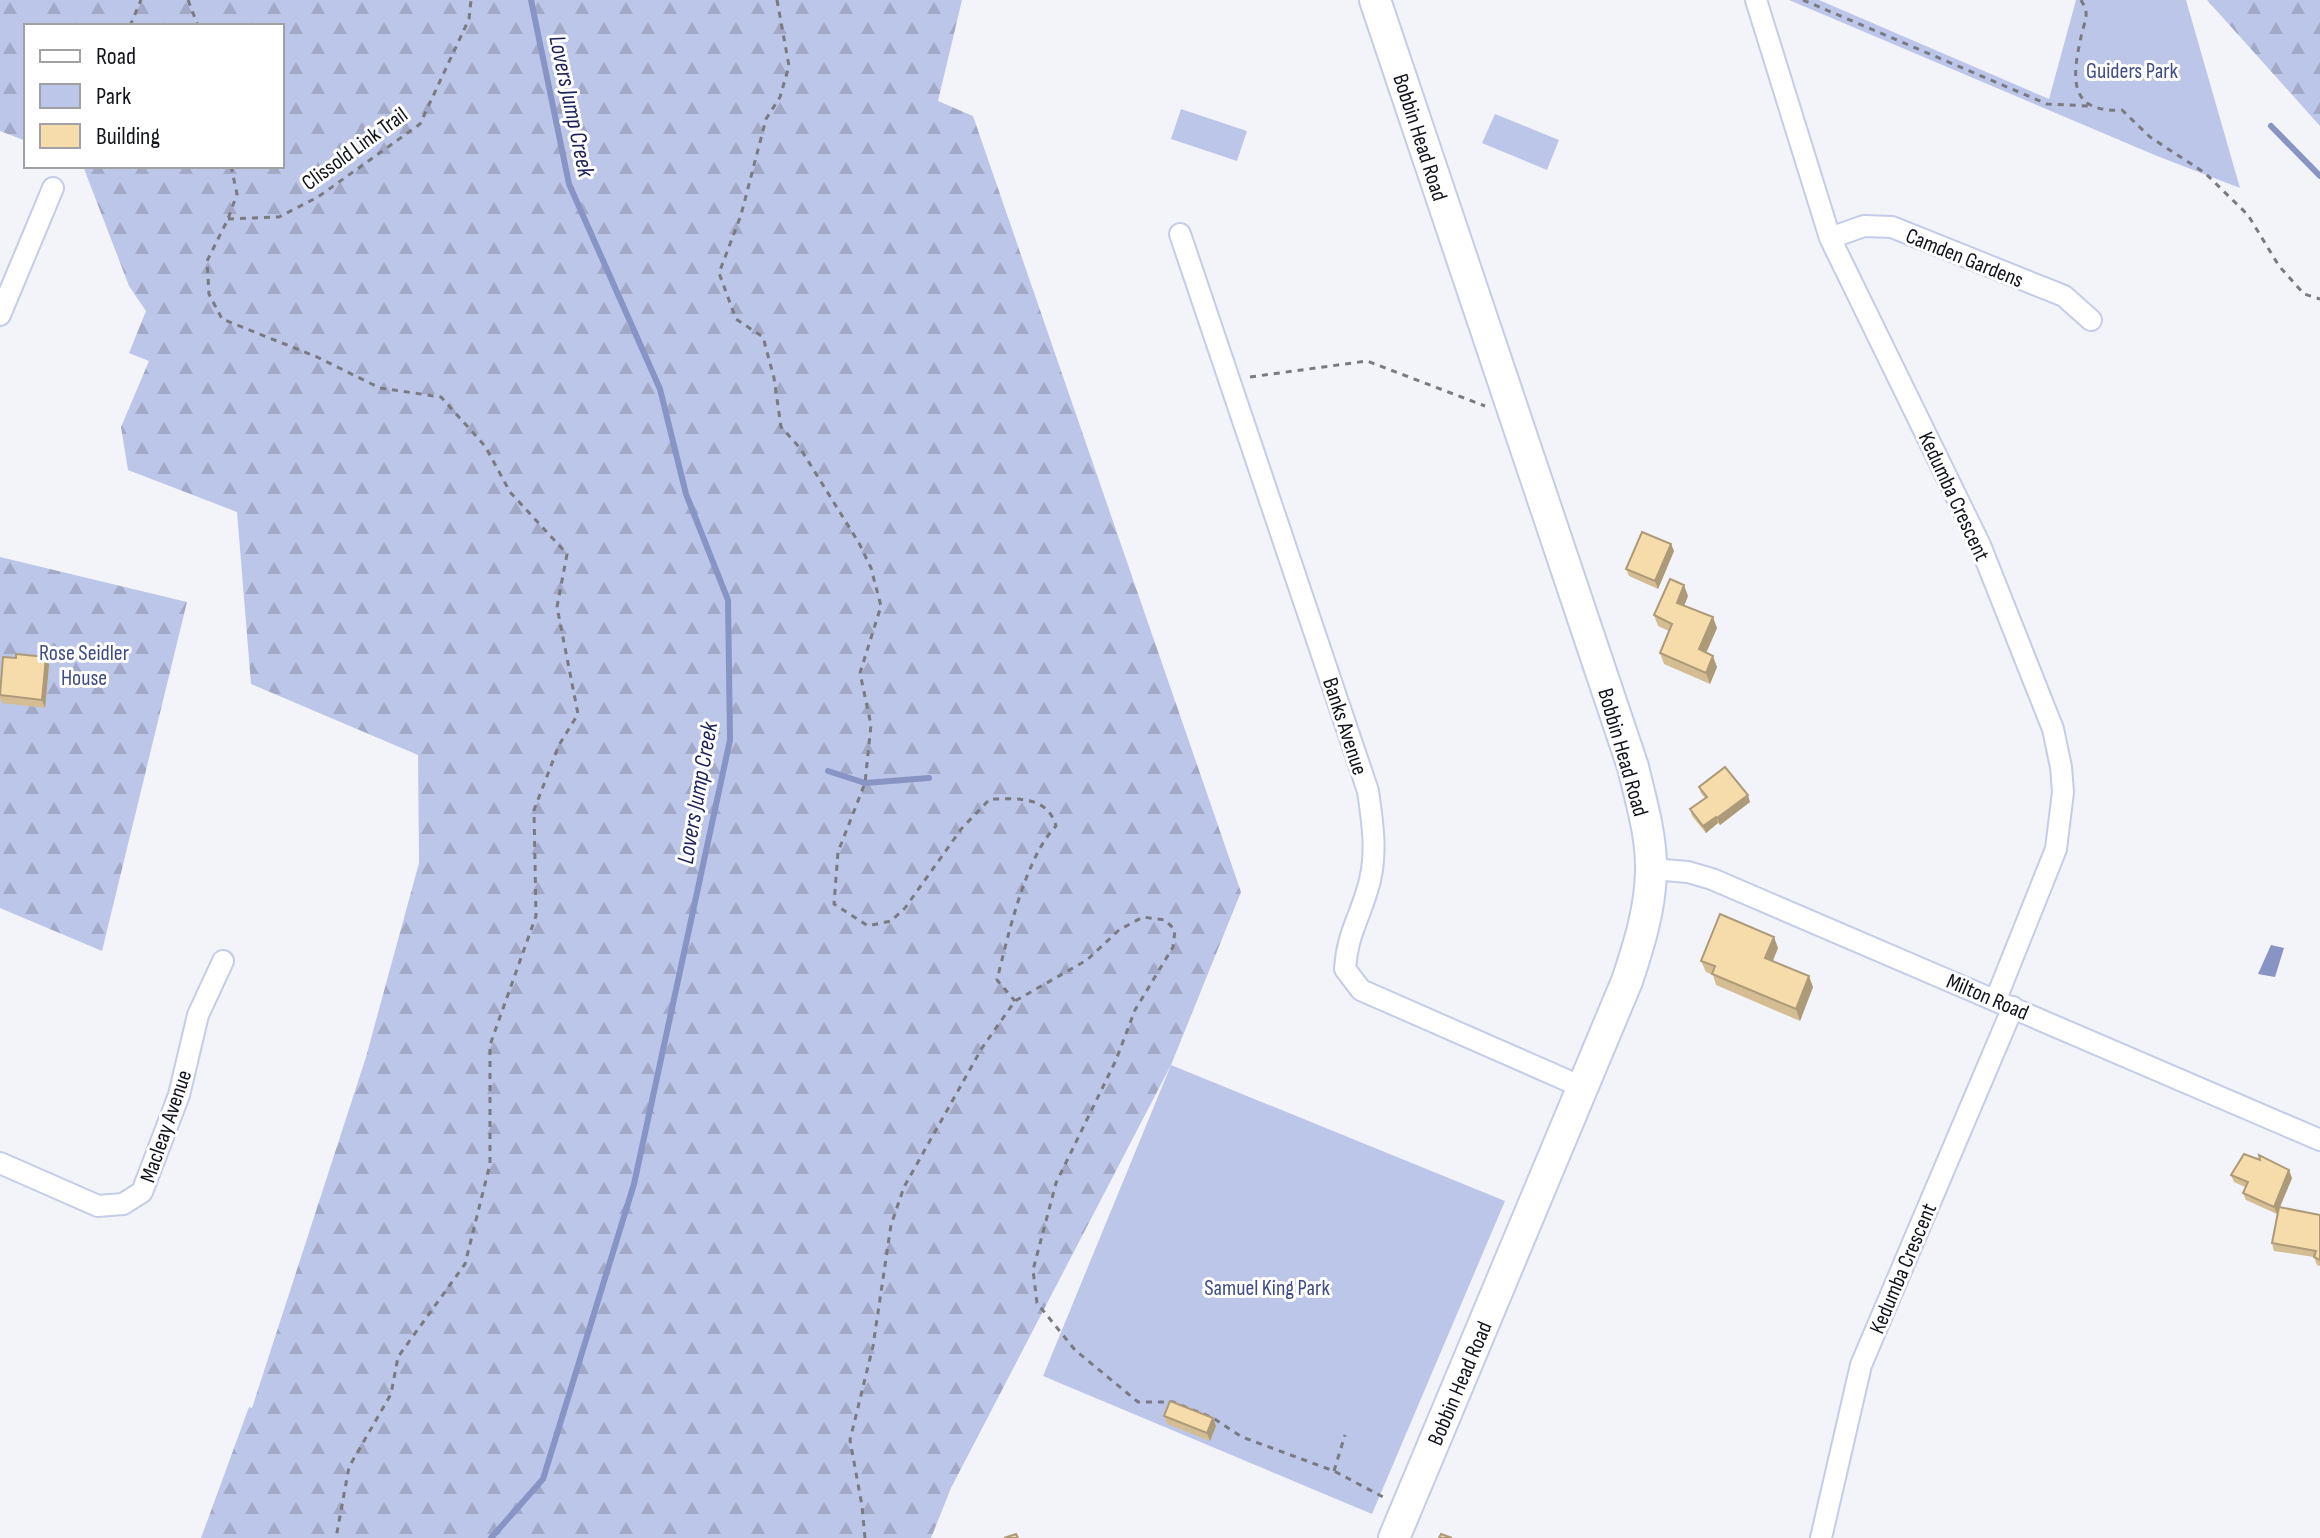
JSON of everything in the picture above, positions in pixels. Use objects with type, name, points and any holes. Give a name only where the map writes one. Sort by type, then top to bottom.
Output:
[{"type":"main road","name":"Bobbin Head Road","points":[[1375,0],[1633,767],[1652,869],[1648,908],[1627,981],[1394,1538]]},
{"type":"street","name":"Kedumba Crescent","points":[[1756,0],[1830,238],[1980,545],[2053,729],[2063,792],[2056,849],[2004,1003],[1861,1365],[1821,1538]]},
{"type":"street","points":[[0,315],[53,188]]},
{"type":"street","name":"Camden Gardens","points":[[1830,238],[1864,226],[1892,227],[2064,296],[2091,320]]},
{"type":"street","name":"Banks Avenue","points":[[1180,234],[1368,791],[1376,842],[1369,888],[1347,945],[1345,969],[1361,990],[1582,1087]]},
{"type":"street","name":"Milton Road","points":[[1652,869],[1688,872],[1712,879],[2320,1140]]},
{"type":"street","name":"Macleay Avenue","points":[[0,1163],[98,1206],[123,1204],[142,1192],[179,1095],[198,1015],[223,961]]},
{"type":"path","points":[[131,24],[141,0]]},
{"type":"path","points":[[188,0],[197,24]]},
{"type":"path","name":"Clissold Link Trail","points":[[228,219],[279,217],[318,197],[420,124],[469,19],[471,0]]},
{"type":"path","points":[[777,0],[789,66],[780,97],[766,119],[741,215],[719,273],[736,319],[763,337],[774,378],[781,427],[800,448],[859,543],[871,568],[881,606],[860,673],[871,725],[865,783],[838,852],[834,904],[868,926],[891,921],[905,908],[962,828],[990,799],[1033,799],[1053,815],[1056,826],[1035,854],[1008,934],[997,980],[1015,1001]]},
{"type":"path","points":[[1803,0],[2047,104],[2089,106],[2102,111],[2122,110],[2150,137],[2205,173],[2248,215],[2279,266],[2304,294],[2320,299]]},
{"type":"path","points":[[2081,0],[2086,12],[2075,65],[2079,95],[2089,106]]},
{"type":"path","points":[[231,168],[237,194],[207,261],[209,294],[222,319],[317,357],[380,388],[441,397],[485,446],[510,492],[567,554],[557,607],[578,714],[559,745],[534,810],[536,916],[490,1045],[490,1164],[465,1264],[398,1357],[391,1394],[349,1467],[336,1538]]},
{"type":"path","points":[[1231,380],[1367,361],[1485,407]]},
{"type":"path","points":[[865,1538],[850,1440],[873,1346],[891,1225],[904,1187],[982,1048],[1015,1001],[1087,960],[1119,930],[1143,917],[1165,920],[1175,930],[1173,947],[1135,1010],[1116,1060],[1056,1183],[1033,1270],[1037,1303],[1075,1350],[1138,1402],[1173,1402],[1213,1418],[1242,1437],[1334,1471],[1407,1507]]},
{"type":"path","points":[[1334,1471],[1345,1435]]},
{"type":"green space","points":[[0,0],[962,0],[938,101],[973,116],[1241,892],[1171,1065],[951,1488],[931,1538],[201,1538],[249,1407],[252,1408],[366,1057],[419,863],[418,755],[251,684],[237,512],[128,470],[121,427],[149,361],[129,353],[146,311],[129,286],[84,168],[284,168],[284,24],[24,24],[24,140],[0,131]]},
{"type":"green space","name":"Guiders Park","points":[[1789,0],[1819,0],[2049,99],[2076,0],[2186,0],[2240,188],[2157,156]]},
{"type":"green space","points":[[2207,0],[2320,0],[2320,126]]},
{"type":"green space","points":[[1181,109],[1247,131],[1237,161],[1171,139]]},
{"type":"green space","points":[[1495,114],[1559,140],[1547,170],[1482,143]]},
{"type":"green space","name":"Rose Seidler House","points":[[0,557],[187,602],[102,951],[0,908]]},
{"type":"green space","name":"Samuel King Park","points":[[1171,1065],[1505,1201],[1372,1514],[1043,1376]]},
{"type":"shaded area","points":[[2271,945],[2284,948],[2275,977],[2258,974]]},
{"type":"building","points":[[1642,532],[1671,544],[1655,581],[1626,569]]},
{"type":"building","points":[[1670,579],[1684,585],[1677,603],[1713,617],[1699,649],[1713,656],[1706,673],[1660,653],[1672,624],[1654,615]]},
{"type":"building","name":"Rose Seidler House","points":[[16,654],[46,657],[42,700],[0,695],[3,657],[16,658]]},
{"type":"building","points":[[1725,767],[1748,795],[1703,826],[1690,809],[1707,797],[1699,787]]},
{"type":"building","points":[[1720,914],[1774,937],[1765,958],[1809,976],[1796,1009],[1712,974],[1715,966],[1701,961]]},
{"type":"building","points":[[2244,1154],[2260,1160],[2259,1155],[2289,1170],[2274,1207],[2243,1193],[2248,1182],[2231,1175]]},
{"type":"building","points":[[2279,1207],[2320,1215],[2320,1260],[2314,1257],[2316,1251],[2272,1243]]},
{"type":"building","points":[[1170,1401],[1213,1418],[1207,1433],[1164,1416]]},
{"type":"waterway","name":"Lovers Jump Creek","points":[[491,1538],[543,1479],[634,1184],[730,740],[728,600],[686,494],[660,389],[569,184],[531,0]]},
{"type":"waterway","points":[[2271,126],[2320,176]]},
{"type":"waterway","points":[[828,771],[865,783],[929,778]]}]
